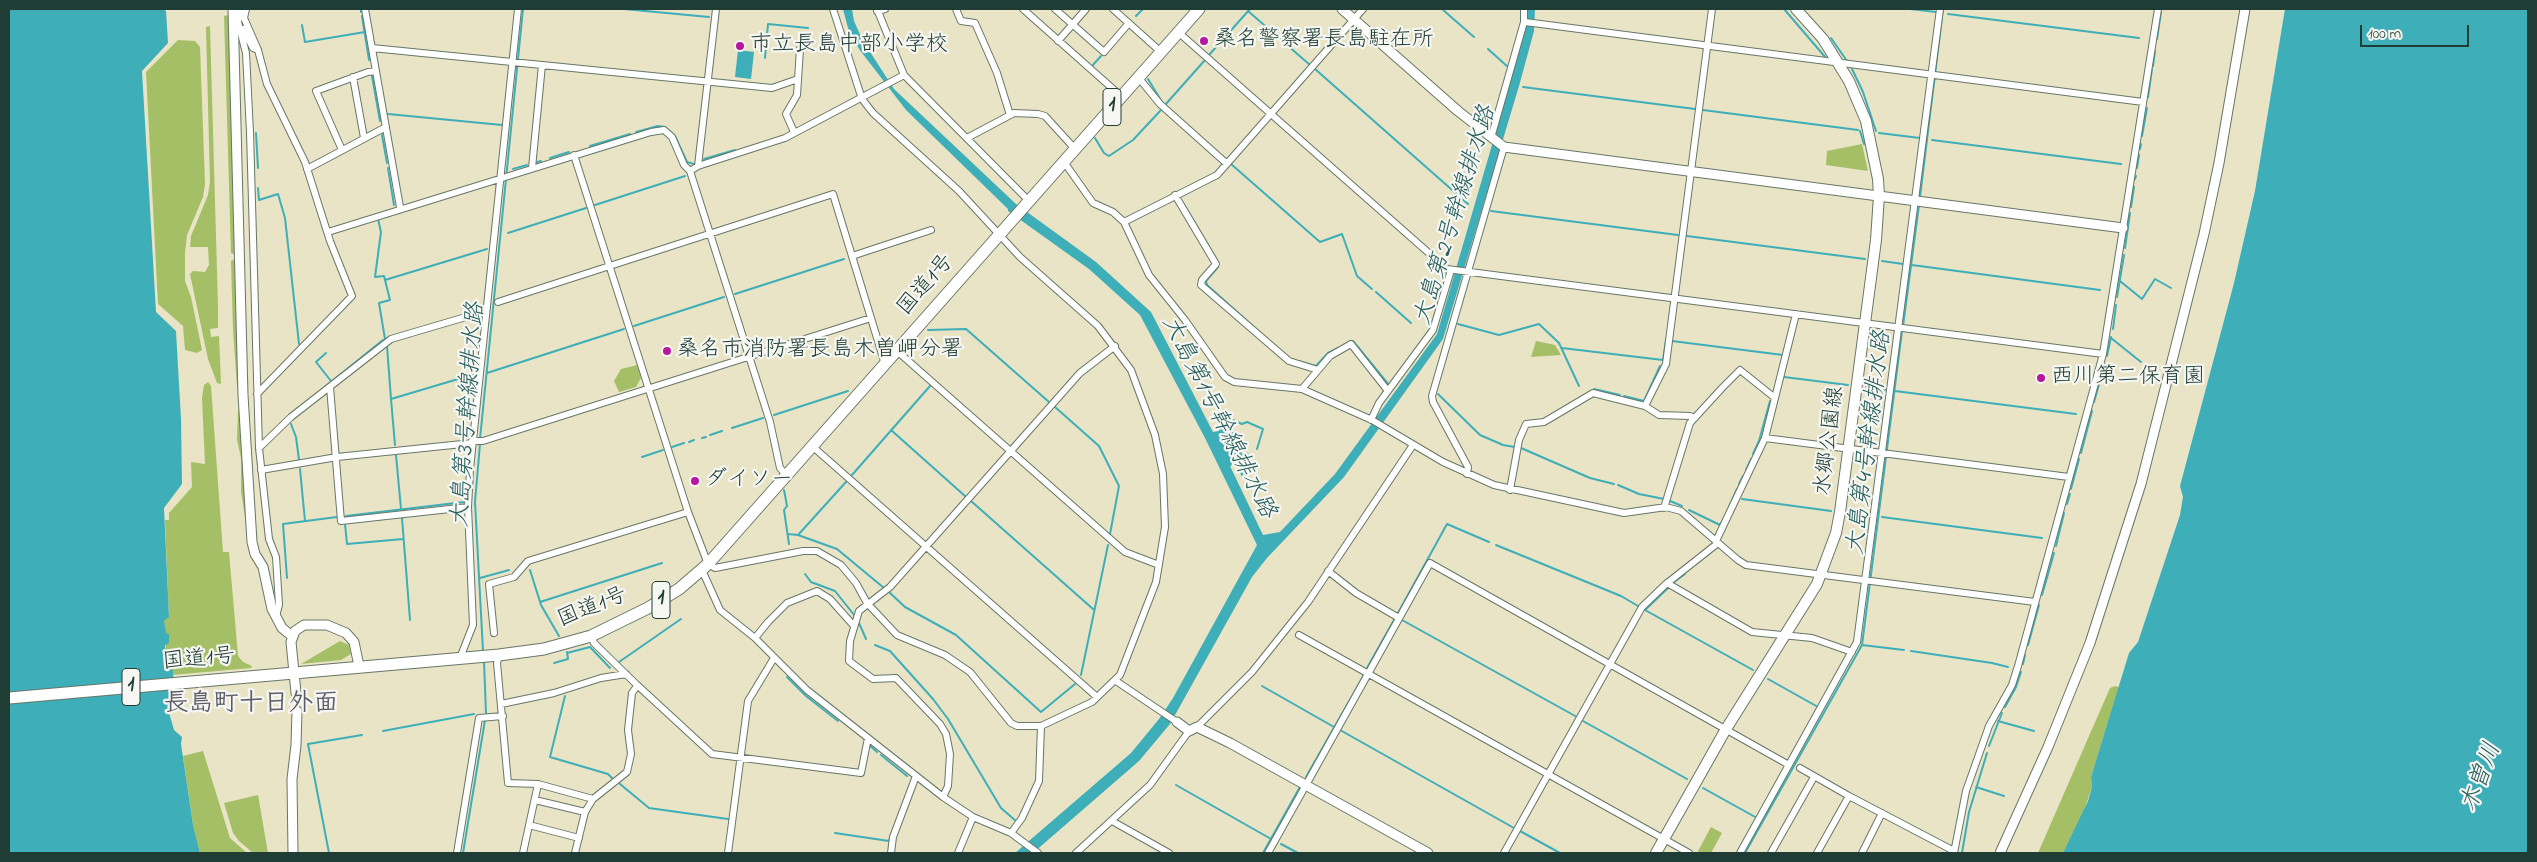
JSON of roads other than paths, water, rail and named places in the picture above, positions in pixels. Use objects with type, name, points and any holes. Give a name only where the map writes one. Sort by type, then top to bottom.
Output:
[{"type":"highway","name":"国道1号","points":[[9,698],[497,655],[544,649],[591,636],[648,608],[679,589],[705,567],[897,351],[1026,202],[1064,162],[1199,9]]},
{"type":"main road","name":"水郷公園線","points":[[1656,853],[1726,729],[1821,575],[1839,519],[1865,323],[1879,196],[1873,149],[1866,121],[1839,63],[1823,39],[1796,9]]},
{"type":"street","points":[[233,9],[246,53],[256,286],[259,448],[269,539],[276,557],[279,605],[276,616]]},
{"type":"street","points":[[240,9],[236,21],[243,395],[248,487],[254,550],[263,567],[266,589],[276,616],[282,628],[292,636]]},
{"type":"street","points":[[246,9],[244,18],[258,50],[271,95],[296,141],[352,296],[257,394]]},
{"type":"street","points":[[365,9],[400,207]]},
{"type":"street","points":[[464,658],[474,618],[468,507],[476,441],[486,310],[516,63],[518,9]]},
{"type":"street","points":[[698,166],[716,9]]},
{"type":"street","points":[[705,567],[715,568],[803,551],[817,551],[841,565],[856,583],[867,603],[897,635],[929,648],[963,666],[981,685],[1011,723],[1017,726],[1041,726],[1092,702],[1116,681],[1136,638],[1156,582],[1165,527],[1163,474],[1155,435],[1131,370],[1115,346],[1098,326],[998,235],[970,203],[900,136],[887,127],[862,99],[832,9]]},
{"type":"street","points":[[885,9],[877,10],[901,77],[967,138],[1026,202]]},
{"type":"street","points":[[956,9],[961,22],[975,23],[997,73],[1010,115]]},
{"type":"street","points":[[1023,9],[1121,96]]},
{"type":"street","points":[[1055,9],[1104,52],[1129,23]]},
{"type":"street","points":[[1058,41],[1086,9]]},
{"type":"street","points":[[1113,9],[1161,52]]},
{"type":"street","points":[[1342,9],[1491,138],[1504,147],[2124,228]]},
{"type":"street","points":[[1124,222],[1217,175],[1363,9]]},
{"type":"street","points":[[1491,138],[1524,22],[1524,9]]},
{"type":"street","points":[[1646,406],[1666,364],[1712,9]]},
{"type":"street","points":[[1740,853],[1858,642],[1919,201],[1940,9]]},
{"type":"street","points":[[1800,768],[1954,852],[1966,791],[1989,726],[2012,685],[2103,354],[2158,9]]},
{"type":"street","points":[[2000,853],[2048,747],[2084,659],[2141,484],[2204,234],[2219,164],[2245,9]]},
{"type":"street","points":[[236,21],[252,48],[258,50]]},
{"type":"street","points":[[1524,22],[2143,102]]},
{"type":"street","points":[[1178,32],[1447,269],[2103,354]]},
{"type":"street","points":[[372,48],[772,88],[798,80]]},
{"type":"street","points":[[794,132],[786,114],[797,95],[800,49]]},
{"type":"street","points":[[532,168],[542,65]]},
{"type":"street","points":[[342,150],[316,92],[354,77],[376,71]]},
{"type":"street","points":[[354,77],[364,138]]},
{"type":"street","points":[[690,171],[698,166],[786,138],[794,132],[862,99],[901,77]]},
{"type":"street","points":[[1138,77],[1160,104],[1226,163]]},
{"type":"street","points":[[967,138],[1010,115],[1038,114],[1045,116],[1075,149]]},
{"type":"street","points":[[307,169],[386,127]]},
{"type":"street","points":[[328,232],[400,207],[510,174],[660,130],[668,132],[684,165],[690,171],[770,422],[780,468],[786,475]]},
{"type":"street","points":[[1467,474],[1468,467],[1432,400],[1504,147]]},
{"type":"street","points":[[574,156],[720,610],[755,638],[807,690],[943,797],[974,817],[1011,833],[1038,853]]},
{"type":"street","points":[[1064,162],[1093,203],[1113,212],[1124,222],[1149,275],[1186,320],[1225,377],[1238,383],[1302,389],[1384,426],[1413,445],[1467,474],[1510,490],[1624,514],[1664,508],[1681,511],[1746,565],[2035,602]]},
{"type":"street","points":[[498,302],[609,268],[833,194],[885,364]]},
{"type":"street","points":[[1175,195],[1216,264],[1202,280],[1202,285],[1289,361],[1318,370]]},
{"type":"street","points":[[852,256],[931,230]]},
{"type":"street","points":[[1372,420],[1379,403],[1433,330],[1452,270]]},
{"type":"street","points":[[259,448],[291,417],[391,339],[486,310]]},
{"type":"street","points":[[1504,853],[1642,607],[1667,583],[1717,542],[1764,438],[1796,314]]},
{"type":"street","points":[[261,470],[337,457],[476,441],[871,318]]},
{"type":"street","points":[[1302,389],[1330,356],[1351,344],[1388,391]]},
{"type":"street","points":[[943,797],[948,786],[950,754],[946,734],[933,714],[896,678],[873,679],[849,661],[848,650],[859,611],[890,587],[1080,373],[1115,346]]},
{"type":"street","points":[[897,351],[1124,552],[1159,566]]},
{"type":"street","points":[[1664,508],[1690,423],[1740,370],[1775,398]]},
{"type":"street","points":[[330,387],[341,521],[468,507]]},
{"type":"street","points":[[1510,490],[1519,440],[1526,424],[1544,422],[1593,393],[1646,406],[1660,415],[1690,416],[1694,418]]},
{"type":"street","points":[[1764,438],[2070,478]]},
{"type":"street","points":[[1076,853],[1150,785],[1193,729],[1252,672],[1308,602],[1413,445]]},
{"type":"street","points":[[812,446],[1097,697]]},
{"type":"street","points":[[494,633],[489,584],[514,577],[528,561],[688,512]]},
{"type":"street","points":[[1268,853],[1430,562],[1789,764]]},
{"type":"street","points":[[1328,571],[1356,593],[1399,618]]},
{"type":"street","points":[[1667,583],[1752,632],[1812,638],[1852,652]]},
{"type":"street","points":[[755,638],[787,603],[817,591],[830,599],[854,626]]},
{"type":"street","points":[[296,693],[293,672],[292,636],[299,628],[310,624],[340,630],[354,642],[359,666]]},
{"type":"street","points":[[1299,635],[1689,853]]},
{"type":"street","points":[[591,636],[594,643],[638,686],[707,751],[716,756],[861,773],[868,738]]},
{"type":"street","points":[[497,655],[508,783],[538,784],[593,799]]},
{"type":"street","points":[[728,853],[748,701],[774,658]]},
{"type":"street","points":[[501,704],[554,693],[601,678],[626,674]]},
{"type":"street","points":[[1116,681],[1177,722],[1230,742],[1428,853]]},
{"type":"street","points":[[575,853],[585,812],[593,799],[627,772],[632,754],[628,730],[632,693],[638,686]]},
{"type":"street","points":[[293,853],[292,787],[297,711]]},
{"type":"street","points":[[457,853],[479,718],[503,716]]},
{"type":"street","points":[[1011,833],[1022,818],[1039,781],[1041,726]]},
{"type":"street","points":[[891,853],[893,837],[916,776]]},
{"type":"street","points":[[1771,853],[1814,777]]},
{"type":"street","points":[[523,853],[538,784]]},
{"type":"street","points":[[1817,853],[1849,796]]},
{"type":"street","points":[[535,800],[585,812]]},
{"type":"street","points":[[1862,853],[1882,813]]},
{"type":"street","points":[[958,853],[974,817]]},
{"type":"street","points":[[1112,821],[1169,853]]},
{"type":"street","points":[[529,825],[579,838]]},
{"type":"water","points":[[9,9],[163,9],[166,11],[168,43],[142,71],[156,312],[176,331],[181,419],[182,484],[164,508],[169,617],[164,621],[166,633],[169,634],[169,643],[165,645],[167,663],[172,665],[176,700],[171,702],[168,709],[174,730],[182,737],[181,744],[193,825],[200,853],[9,853]]},
{"type":"water","points":[[843,9],[852,9],[854,21],[863,41],[894,89],[1016,204],[1096,262],[1151,312],[1213,432],[1219,431],[1220,425],[1224,422],[1230,429],[1228,433],[1233,432],[1244,448],[1241,451],[1242,454],[1246,451],[1251,456],[1242,477],[1236,464],[1230,466],[1263,535],[1280,532],[1335,474],[1437,334],[1526,28],[1527,9],[1535,9],[1534,31],[1519,86],[1443,339],[1344,477],[1267,558],[1252,577],[1170,724],[1139,761],[1033,853],[1015,853],[1131,753],[1159,719],[1173,698],[1257,545],[1205,438],[1140,315],[1089,269],[1008,211],[906,110],[859,49],[848,28]]},
{"type":"water","name":"木曽川","points":[[2285,9],[2528,9],[2528,853],[2063,853],[2088,801],[2092,787],[2091,777],[2129,653],[2138,642],[2180,515],[2183,497],[2180,486],[2234,283],[2255,191]]},
{"type":"water","points":[[738,50],[754,52],[751,79],[735,77]]},
{"type":"waterway","name":"大島第3号幹線排水路","points":[[480,439],[523,9]]},
{"type":"waterway","points":[[624,9],[709,17]]},
{"type":"waterway","points":[[1136,16],[1143,9]]},
{"type":"waterway","points":[[1209,55],[1250,9]]},
{"type":"waterway","points":[[1442,9],[1474,37]]},
{"type":"waterway","points":[[1784,9],[1826,58]]},
{"type":"waterway","points":[[1910,9],[1936,12]]},
{"type":"waterway","name":"大島第4号幹線排水路","points":[[1920,197],[1943,9]]},
{"type":"waterway","points":[[1248,11],[1310,65]]},
{"type":"waterway","points":[[2157,39],[2161,12]]},
{"type":"waterway","points":[[1948,14],[2139,38]]},
{"type":"waterway","points":[[362,16],[369,60]]},
{"type":"waterway","points":[[765,58],[768,24],[808,28]]},
{"type":"waterway","points":[[302,25],[305,42],[365,32]]},
{"type":"waterway","points":[[1831,38],[1847,61]]},
{"type":"waterway","points":[[1488,49],[1508,67]]},
{"type":"waterway","points":[[2153,66],[2155,51]]},
{"type":"waterway","points":[[1092,66],[1101,56]]},
{"type":"waterway","points":[[1165,105],[1205,60]]},
{"type":"waterway","name":"大島第2号幹線排水路","points":[[1315,69],[1468,204]]},
{"type":"waterway","points":[[1852,69],[1863,92],[1876,131]]},
{"type":"waterway","points":[[2148,97],[2152,69]]},
{"type":"waterway","points":[[372,76],[380,121]]},
{"type":"waterway","points":[[1148,79],[1162,102]]},
{"type":"waterway","points":[[1523,87],[1695,109]]},
{"type":"waterway","points":[[2142,136],[2147,108]]},
{"type":"waterway","points":[[1095,138],[1104,153],[1109,156],[1133,140],[1161,110]]},
{"type":"waterway","points":[[1703,110],[1858,130]]},
{"type":"waterway","points":[[388,114],[502,125]]},
{"type":"waterway","points":[[636,132],[658,126],[665,127],[675,136],[687,162],[694,164]]},
{"type":"waterway","points":[[1860,131],[1864,144]]},
{"type":"waterway","points":[[256,133],[258,168]]},
{"type":"waterway","points":[[1879,133],[1920,138]]},
{"type":"waterway","points":[[590,146],[630,134]]},
{"type":"waterway","points":[[382,135],[387,163]]},
{"type":"waterway","points":[[1932,140],[2121,164]]},
{"type":"waterway","points":[[2140,149],[2141,144]]},
{"type":"waterway","points":[[704,159],[735,150]]},
{"type":"waterway","points":[[550,158],[569,152]]},
{"type":"waterway","points":[[2137,168],[2139,155]]},
{"type":"waterway","points":[[537,162],[541,161]]},
{"type":"waterway","points":[[1231,164],[1320,242],[1342,234],[1357,276],[1372,289]]},
{"type":"waterway","points":[[513,169],[527,165]]},
{"type":"waterway","points":[[388,168],[394,205]]},
{"type":"waterway","points":[[595,205],[685,176]]},
{"type":"waterway","points":[[2131,207],[2134,187]]},
{"type":"waterway","points":[[258,188],[259,200],[278,194],[285,218],[299,344]]},
{"type":"waterway","points":[[1183,203],[1217,260]]},
{"type":"waterway","name":"大島第4号幹線排水路","points":[[1903,326],[1919,205]]},
{"type":"waterway","points":[[508,233],[586,208]]},
{"type":"waterway","points":[[1491,211],[1678,235]]},
{"type":"waterway","points":[[2125,248],[2130,213]]},
{"type":"waterway","points":[[378,219],[381,232],[375,277],[384,276],[390,300],[379,303],[385,339]]},
{"type":"waterway","points":[[1687,236],[1865,259]]},
{"type":"waterway","points":[[385,280],[487,249]]},
{"type":"waterway","points":[[2117,297],[2124,255]]},
{"type":"waterway","points":[[735,294],[844,259]]},
{"type":"waterway","points":[[1882,261],[1903,264]]},
{"type":"waterway","points":[[1912,265],[2100,290]]},
{"type":"waterway","points":[[1218,267],[1206,281],[1207,285],[1264,336]]},
{"type":"waterway","points":[[2120,281],[2142,299],[2155,279],[2171,288]]},
{"type":"waterway","name":"大島第2号幹線排水路","points":[[1376,292],[1411,323]]},
{"type":"waterway","points":[[634,326],[724,297]]},
{"type":"waterway","points":[[2113,329],[2116,305]]},
{"type":"waterway","points":[[1458,324],[1499,335],[1539,324],[1559,343],[1579,386]]},
{"type":"waterway","points":[[487,373],[624,329]]},
{"type":"waterway","points":[[928,330],[966,329],[1049,402]]},
{"type":"waterway","name":"大島第4号幹線排水路","points":[[1745,853],[1862,645],[1902,331]]},
{"type":"waterway","points":[[2107,356],[2111,337]]},
{"type":"waterway","points":[[2111,338],[2141,362]]},
{"type":"waterway","points":[[326,386],[383,340]]},
{"type":"waterway","points":[[1562,348],[1663,360],[1666,340]]},
{"type":"waterway","points":[[1353,341],[1389,385]]},
{"type":"waterway","points":[[1672,341],[1783,355]]},
{"type":"waterway","points":[[387,346],[391,399],[475,374]]},
{"type":"waterway","points":[[1298,361],[1316,366],[1328,353],[1338,348]]},
{"type":"waterway","points":[[326,353],[316,362],[331,381]]},
{"type":"waterway","points":[[1624,396],[1644,401],[1660,366]]},
{"type":"waterway","points":[[2094,402],[2104,367]]},
{"type":"waterway","points":[[1784,377],[1848,385]]},
{"type":"waterway","points":[[852,475],[930,386]]},
{"type":"waterway","points":[[1866,387],[1888,390]]},
{"type":"waterway","points":[[1594,389],[1620,395]]},
{"type":"waterway","points":[[774,415],[848,391]]},
{"type":"waterway","points":[[1895,391],[2076,414]]},
{"type":"waterway","points":[[1438,394],[1480,435],[1503,445],[1515,447]]},
{"type":"waterway","points":[[391,399],[395,445]]},
{"type":"waterway","points":[[1753,454],[1759,441],[1770,401]]},
{"type":"waterway","points":[[1055,407],[1099,446],[1119,486],[1110,534]]},
{"type":"waterway","points":[[2081,453],[2092,411]]},
{"type":"waterway","points":[[732,428],[763,418]]},
{"type":"waterway","name":"大島第1号幹線排水路","points":[[1233,420],[1242,424],[1247,422],[1263,429],[1257,449]]},
{"type":"waterway","points":[[291,424],[296,437],[299,460]]},
{"type":"waterway","points":[[891,430],[965,496]]},
{"type":"waterway","points":[[710,435],[722,431]]},
{"type":"waterway","points":[[702,438],[706,437]]},
{"type":"waterway","points":[[689,442],[694,440]]},
{"type":"waterway","points":[[672,447],[684,443]]},
{"type":"waterway","name":"大島第3号幹線排水路","points":[[480,444],[475,502],[483,651]]},
{"type":"waterway","points":[[1521,448],[1590,478],[1614,484]]},
{"type":"waterway","points":[[642,457],[663,450]]},
{"type":"waterway","points":[[396,455],[401,509]]},
{"type":"waterway","points":[[1746,470],[1751,459]]},
{"type":"waterway","points":[[2071,489],[2079,459]]},
{"type":"waterway","points":[[300,469],[305,521]]},
{"type":"waterway","points":[[1739,484],[1743,476]]},
{"type":"waterway","points":[[798,535],[846,482]]},
{"type":"waterway","points":[[1618,485],[1639,494],[1664,499]]},
{"type":"waterway","points":[[1729,507],[1737,489]]},
{"type":"waterway","points":[[784,490],[787,506],[784,510],[789,544]]},
{"type":"waterway","points":[[2067,504],[2070,494]]},
{"type":"waterway","points":[[1742,499],[1831,511]]},
{"type":"waterway","points":[[971,501],[1093,609]]},
{"type":"waterway","points":[[1670,501],[1682,506]]},
{"type":"waterway","points":[[346,516],[464,502]]},
{"type":"waterway","points":[[1689,510],[1720,525],[1721,523]]},
{"type":"waterway","points":[[1849,513],[1871,516]]},
{"type":"waterway","points":[[2056,546],[2064,513]]},
{"type":"waterway","points":[[287,578],[283,524],[337,517]]},
{"type":"waterway","points":[[1882,517],[2042,538]]},
{"type":"waterway","points":[[402,518],[410,620]]},
{"type":"waterway","points":[[345,524],[347,544],[403,539]]},
{"type":"waterway","points":[[1398,613],[1447,524],[1489,542]]},
{"type":"waterway","points":[[788,534],[798,535],[837,549],[884,588]]},
{"type":"waterway","points":[[1081,675],[1108,545]]},
{"type":"waterway","points":[[1496,545],[1621,596],[1638,606]]},
{"type":"waterway","points":[[2042,595],[2054,553]]},
{"type":"waterway","points":[[540,602],[662,563]]},
{"type":"waterway","points":[[480,578],[509,570]]},
{"type":"waterway","points":[[530,570],[541,605],[559,636]]},
{"type":"waterway","points":[[805,574],[811,582],[835,591],[855,616]]},
{"type":"waterway","points":[[1674,582],[1685,574]]},
{"type":"waterway","points":[[1668,588],[1645,610],[1753,670]]},
{"type":"waterway","points":[[889,592],[905,607],[956,635],[1041,712],[1075,684]]},
{"type":"waterway","points":[[2028,645],[2039,605]]},
{"type":"waterway","points":[[619,662],[681,619]]},
{"type":"waterway","points":[[1367,668],[1394,620]]},
{"type":"waterway","points":[[1402,620],[1577,717]]},
{"type":"waterway","points":[[859,623],[866,639]]},
{"type":"waterway","points":[[875,645],[890,651],[933,699],[948,719],[1001,808],[1016,821]]},
{"type":"waterway","points":[[1862,645],[1904,650]]},
{"type":"waterway","points":[[567,653],[590,647],[610,668]]},
{"type":"waterway","points":[[1911,651],[2008,667]]},
{"type":"waterway","points":[[554,663],[568,659],[567,652]]},
{"type":"waterway","points":[[2023,664],[2025,655]]},
{"type":"waterway","name":"大島第3号幹線排水路","points":[[463,853],[486,714],[484,661]]},
{"type":"waterway","points":[[2005,707],[2016,687],[2021,672]]},
{"type":"waterway","points":[[1306,777],[1364,675]]},
{"type":"waterway","points":[[787,677],[806,696],[838,721]]},
{"type":"waterway","points":[[1768,679],[1818,707]]},
{"type":"waterway","points":[[1262,686],[1334,727]]},
{"type":"waterway","points":[[565,696],[550,757],[608,774],[612,778]]},
{"type":"waterway","points":[[1989,746],[2002,713]]},
{"type":"waterway","points":[[383,731],[474,714]]},
{"type":"waterway","points":[[1583,721],[1687,779]]},
{"type":"waterway","points":[[1998,721],[2034,731]]},
{"type":"waterway","points":[[1340,730],[1514,828]]},
{"type":"waterway","points":[[329,853],[308,744],[362,735]]},
{"type":"waterway","points":[[869,745],[877,752]]},
{"type":"waterway","points":[[1962,853],[1969,812],[1987,753]]},
{"type":"waterway","points":[[881,755],[907,776]]},
{"type":"waterway","points":[[620,784],[649,808],[728,819]]},
{"type":"waterway","points":[[1176,785],[1271,839]]},
{"type":"waterway","points":[[1263,853],[1300,787]]},
{"type":"waterway","points":[[1976,787],[2004,796]]},
{"type":"waterway","points":[[1703,788],[1757,818]]},
{"type":"waterway","points":[[1520,831],[1560,853]]},
{"type":"waterway","points":[[835,833],[889,841],[890,838]]},
{"type":"waterway","points":[[1281,844],[1298,853]]},
{"type":"tunnel","points":[[296,693],[297,711]]},
{"type":"place","name":"桑名警察署長島駐在所","points":[[1204,41]]},
{"type":"place","name":"市立長島中部小学校","points":[[740,46]]},
{"type":"place","name":"桑名市消防署長島木曽岬分署","points":[[667,351]]},
{"type":"place","name":"西川第二保育園","points":[[2041,378]]},
{"type":"place","name":"ダイソー","points":[[695,481]]},
{"type":"district","name":"長島町十日外面","points":[[251,706]]}]
